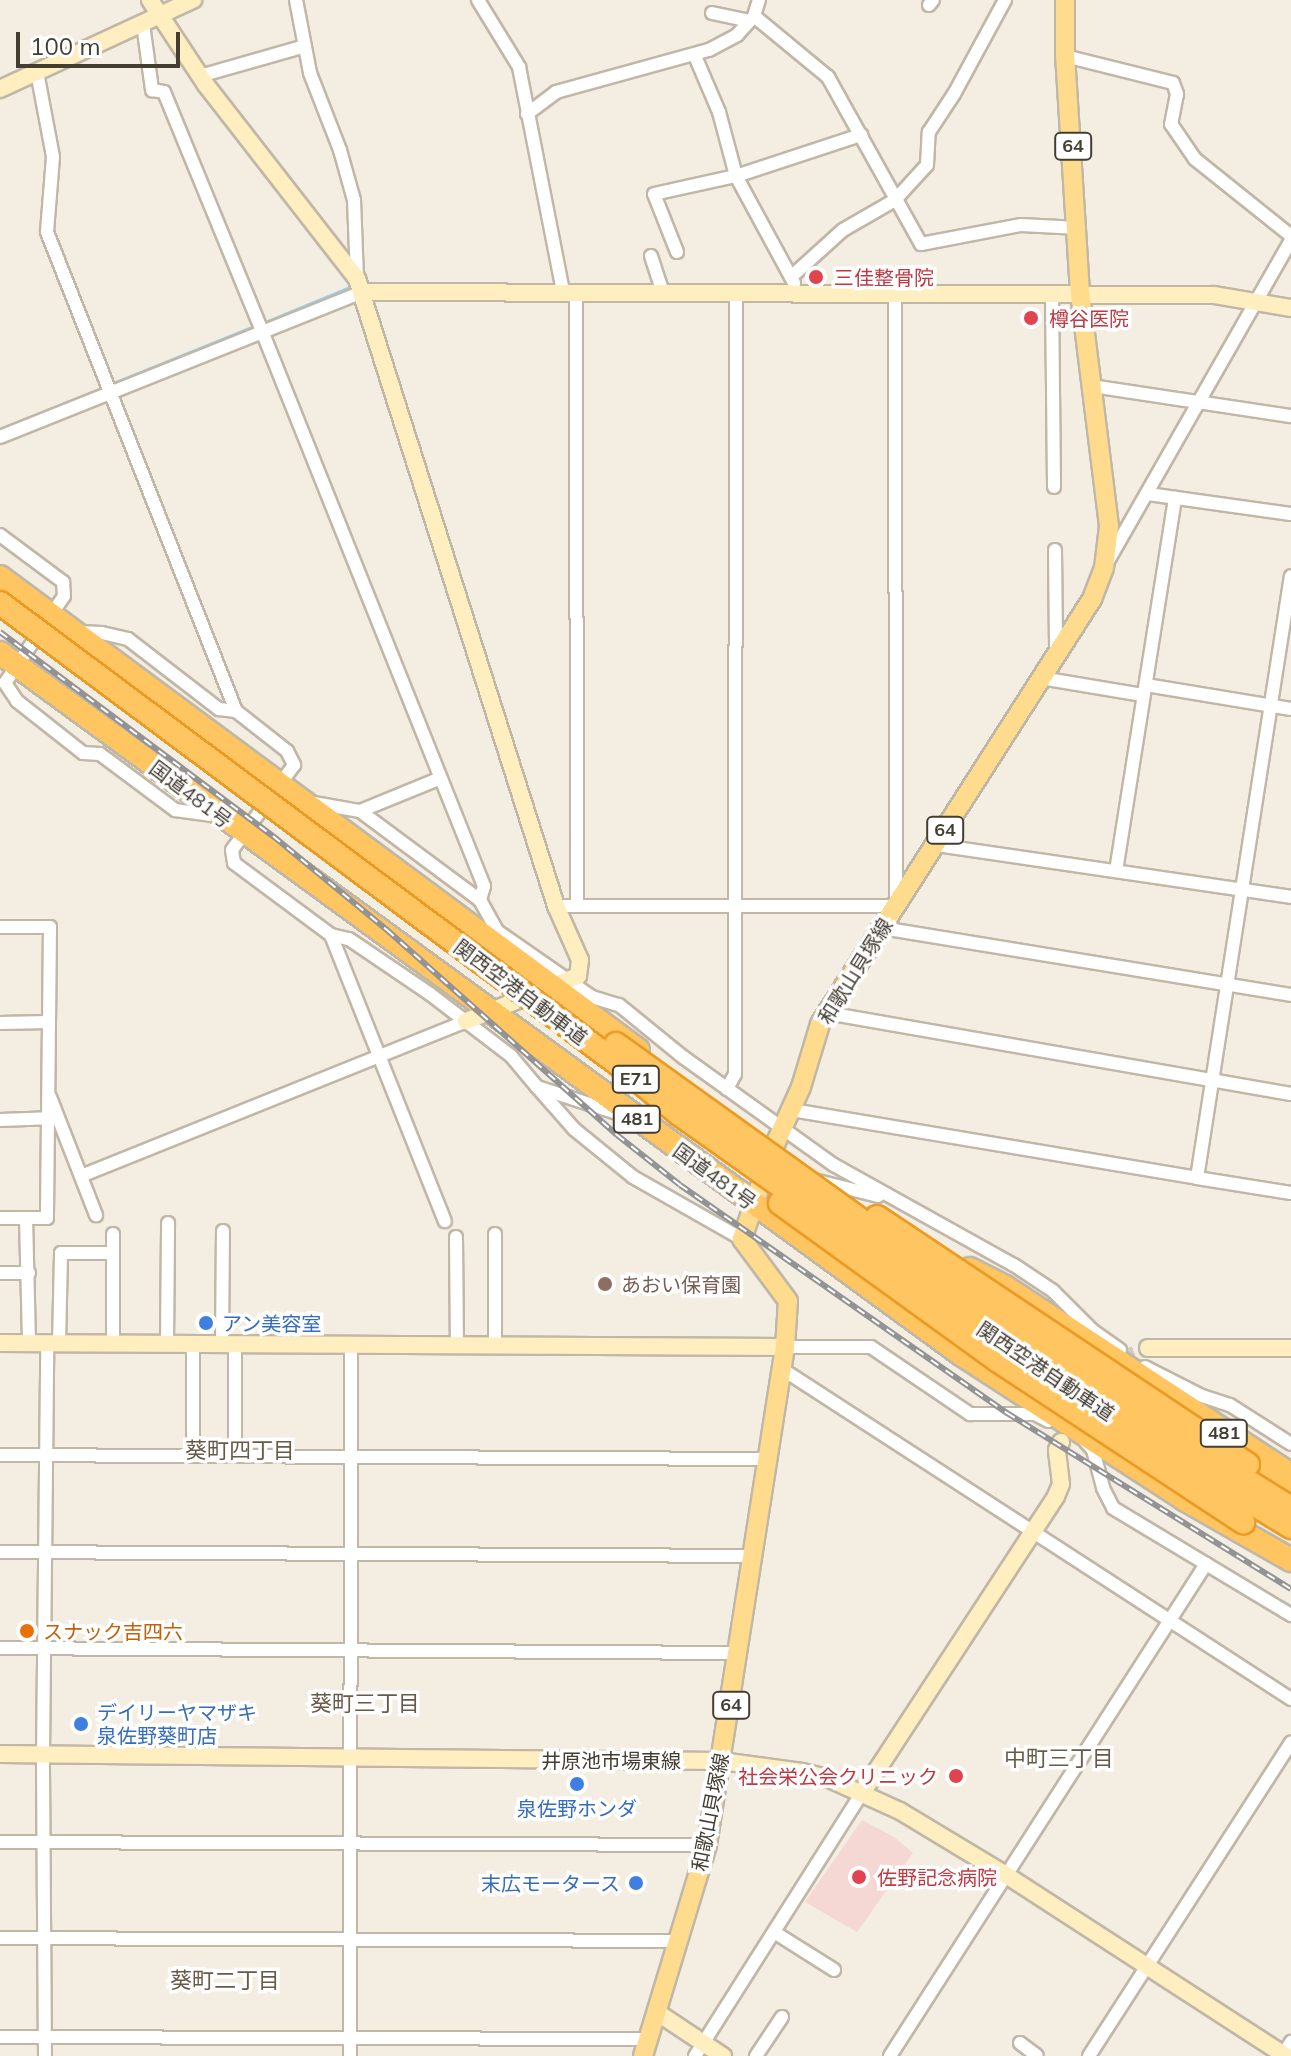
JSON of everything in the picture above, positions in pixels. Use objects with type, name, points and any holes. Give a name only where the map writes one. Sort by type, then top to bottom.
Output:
[{"type":"highway","name":"481","points":[[0,577],[560,983],[811,1180],[984,1303],[1291,1506]]},
{"type":"highway","name":"関西空港自動車道","points":[[0,584],[688,1109],[1003,1343],[1158,1446],[1291,1527]]},
{"type":"highway","name":"関西空港自動車道","points":[[0,603],[617,1063],[1133,1410],[1291,1506]]},
{"type":"highway","name":"国道481号","points":[[8,658],[221,817],[961,1354],[1235,1530],[1291,1560]]},
{"type":"highway","points":[[688,1109],[775,1145],[1291,1494]]},
{"type":"highway","points":[[688,1109],[732,1165],[830,1242],[997,1360],[1291,1554]]},
{"type":"highway","name":"481","points":[[858,1212],[1005,1287],[1291,1475]]},
{"type":"highway","name":"481","points":[[842,1268],[978,1335],[1291,1542]]},
{"type":"highway","points":[[1248,1464],[1291,1487]]},
{"type":"highway","points":[[1243,1522],[1291,1542]]},
{"type":"main road","name":"和歌山貝塚線","points":[[645,2047],[658,2013],[707,1845],[785,1347],[788,1301],[742,1239],[772,1151],[792,1110],[820,1024],[1092,599],[1104,568],[1109,526],[1080,293],[1079,228],[1065,56],[1065,0]]},
{"type":"street","points":[[150,0],[152,90],[164,92],[262,331],[484,886],[480,900]]},
{"type":"street","points":[[0,89],[193,0]]},
{"type":"street","points":[[81,1176],[578,976],[580,960],[556,906],[359,285],[354,200],[340,150],[310,73],[296,0]]},
{"type":"street","points":[[478,0],[519,67],[527,114],[570,292],[577,906]]},
{"type":"street","points":[[527,114],[556,92],[695,56],[737,35],[752,19],[759,0]]},
{"type":"street","points":[[791,277],[843,230],[895,200],[927,165],[929,132],[954,94],[1005,0]]},
{"type":"street","points":[[712,13],[752,19],[828,77],[921,244],[1021,225],[1079,228]]},
{"type":"street","points":[[150,20],[200,76],[359,285]]},
{"type":"street","points":[[200,76],[305,46]]},
{"type":"street","points":[[695,56],[719,112],[736,176],[800,292]]},
{"type":"street","points":[[1065,56],[1173,83],[1177,94],[1171,124],[1195,159],[1291,238],[1104,568]]},
{"type":"street","points":[[37,72],[53,157],[47,232],[236,711],[287,751],[294,765],[232,850],[234,863],[331,935],[349,939],[511,1056],[574,1129],[633,1177],[742,1239]]},
{"type":"street","points":[[677,252],[654,194],[736,176],[861,135]]},
{"type":"street","points":[[339,256],[356,250]]},
{"type":"street","points":[[651,256],[663,292]]},
{"type":"street","points":[[0,437],[262,331],[359,285],[570,292],[1214,295],[1291,308]]},
{"type":"street","points":[[727,1089],[735,1074],[736,292]]},
{"type":"street","points":[[556,906],[896,906],[895,293]]},
{"type":"street","points":[[1052,293],[1054,487]]},
{"type":"street","points":[[1092,386],[1291,416]]},
{"type":"street","points":[[1148,494],[1291,514]]},
{"type":"street","points":[[1116,871],[1175,498]]},
{"type":"street","points":[[0,535],[63,582],[64,596],[51,615],[8,658],[5,683],[17,701],[83,753],[100,754],[175,810],[221,817]]},
{"type":"street","points":[[1055,550],[1056,654]]},
{"type":"street","points":[[1197,1178],[1291,576]]},
{"type":"street","points":[[74,632],[102,633],[128,639],[219,709],[236,711]]},
{"type":"street","points":[[1041,678],[1291,709]]},
{"type":"street","points":[[360,811],[441,778]]},
{"type":"street","points":[[307,802],[360,811],[480,900],[497,931],[560,983],[619,1005],[727,1089],[834,1165],[1053,1291],[1093,1331],[1148,1370],[1202,1396],[1230,1405],[1289,1438]]},
{"type":"street","points":[[936,845],[1291,897]]},
{"type":"street","points":[[0,927],[50,927],[48,1090],[53,1118],[47,1218],[0,1218]]},
{"type":"street","points":[[882,928],[1291,995]]},
{"type":"street","points":[[331,935],[445,1221]]},
{"type":"street","points":[[827,1013],[1291,1094]]},
{"type":"street","points":[[0,1023],[49,1022]]},
{"type":"street","points":[[537,1087],[609,1109],[655,1133]]},
{"type":"street","points":[[792,1110],[1291,1193]]},
{"type":"street","points":[[53,1118],[96,1215]]},
{"type":"street","points":[[0,1120],[53,1118]]},
{"type":"street","points":[[811,1180],[873,1193],[955,1234]]},
{"type":"street","points":[[26,1218],[29,1343]]},
{"type":"street","points":[[167,1344],[168,1223]]},
{"type":"street","points":[[223,1231],[235,1456]]},
{"type":"street","points":[[113,1234],[113,1344]]},
{"type":"street","points":[[495,1234],[495,1346]]},
{"type":"street","points":[[456,1237],[457,1346]]},
{"type":"street","points":[[45,2056],[43,1755],[46,1455],[53,1343],[61,1253],[113,1253]]},
{"type":"street","points":[[0,1273],[29,1273]]},
{"type":"street","points":[[0,1343],[871,1347],[970,1414],[1035,1414],[1086,1441],[1093,1450],[1113,1508],[1291,1615]]},
{"type":"street","points":[[193,1344],[193,1456]]},
{"type":"street","points":[[350,2056],[351,1345]]},
{"type":"street","points":[[1148,1348],[1291,1348]]},
{"type":"street","points":[[782,1369],[1291,1699]]},
{"type":"street","points":[[699,2050],[1033,1532],[1061,1484],[1057,1450],[1061,1442]]},
{"type":"street","points":[[0,1455],[767,1459]]},
{"type":"street","points":[[0,1552],[752,1556]]},
{"type":"street","points":[[890,2056],[1206,1564]]},
{"type":"street","points":[[0,1648],[738,1653]]},
{"type":"street","points":[[1089,2056],[1291,1743]]},
{"type":"street","name":"井原池市場東線","points":[[0,1754],[721,1761],[802,1772],[862,1793],[1006,1875],[1286,2052]]},
{"type":"street","points":[[0,1842],[707,1845]]},
{"type":"street","points":[[774,1932],[834,1970]]},
{"type":"street","points":[[0,1938],[678,1941]]},
{"type":"street","points":[[658,2013],[699,2050],[723,2056]]},
{"type":"street","points":[[756,2056],[782,2017]]},
{"type":"street","points":[[0,2037],[351,2039],[645,2047]]},
{"type":"street","points":[[1020,2043],[1037,2056]]},
{"type":"shaded area","name":"佐野記念病院","points":[[862,1820],[894,1837],[913,1853],[857,1932],[805,1902]]},
{"type":"waterway","points":[[263,323],[352,286]]},
{"type":"waterway","points":[[111,384],[256,325]]},
{"type":"waterway","points":[[0,429],[104,387]]},
{"type":"tunnel","points":[[1113,1369],[1120,1360],[1148,1348]]},
{"type":"railway","points":[[0,632],[273,836],[387,930],[617,1135],[680,1185],[1007,1413],[1291,1589]]},
{"type":"place","name":"三佳整骨院","points":[[816,277]]},
{"type":"place","name":"樽谷医院","points":[[1031,318]]},
{"type":"place","name":"あおい保育園","points":[[605,1284]]},
{"type":"place","name":"アン美容室","points":[[206,1323]]},
{"type":"place","name":"スナック吉四六","points":[[27,1631]]},
{"type":"place","name":"デイリーヤマザキ 泉佐野葵町店","points":[[81,1724]]},
{"type":"place","name":"社会栄公会クリニック","points":[[956,1776]]},
{"type":"place","name":"泉佐野ホンダ","points":[[577,1784]]},
{"type":"place","name":"佐野記念病院","points":[[859,1877]]},
{"type":"place","name":"末広モータース","points":[[636,1883]]},
{"type":"district","name":"葵町四丁目","points":[[240,1451]]},
{"type":"district","name":"葵町三丁目","points":[[365,1704]]},
{"type":"district","name":"中町三丁目","points":[[1059,1759]]},
{"type":"district","name":"葵町二丁目","points":[[225,1981]]}]
